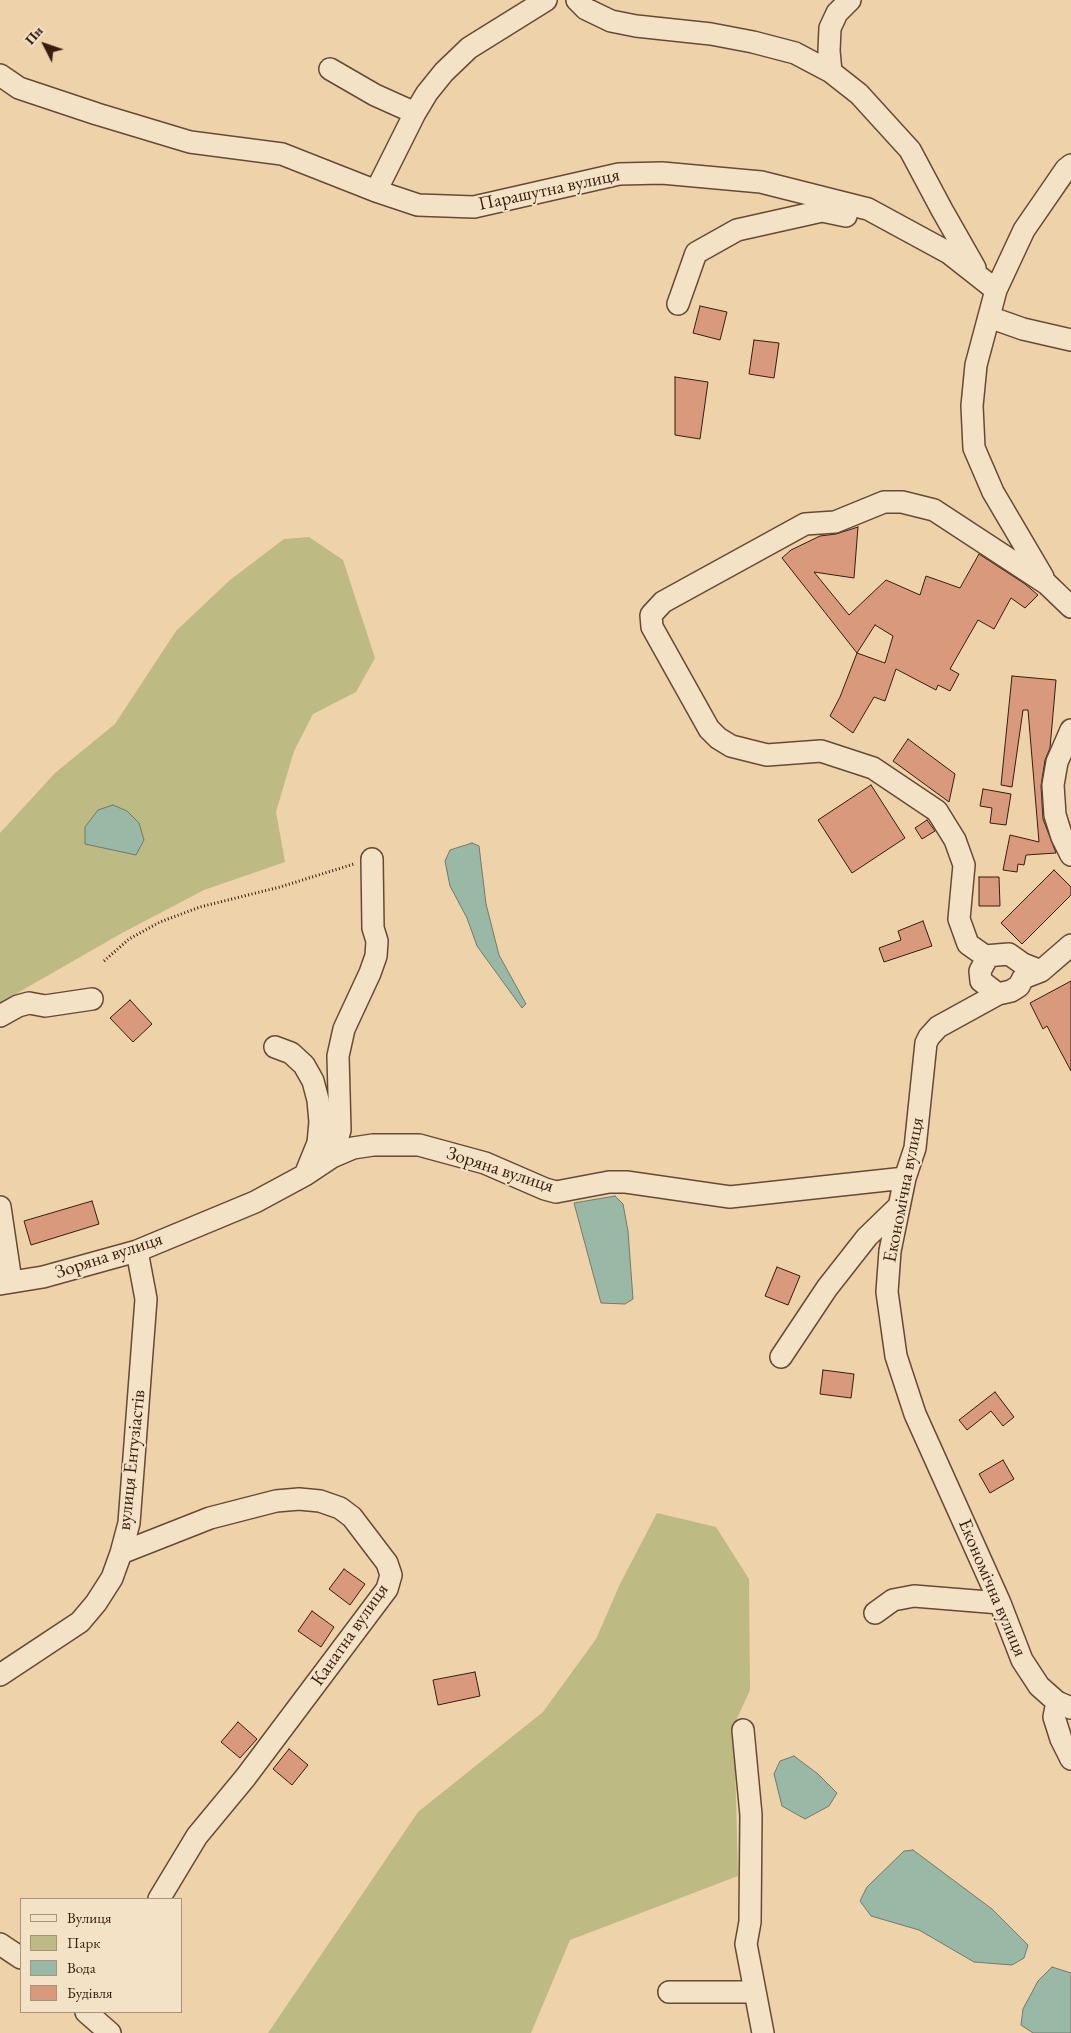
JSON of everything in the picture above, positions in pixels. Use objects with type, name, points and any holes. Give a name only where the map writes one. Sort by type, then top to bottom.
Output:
[{"type":"street","points":[[376,191],[426,93],[444,72],[469,48],[546,0]]},
{"type":"street","points":[[577,0],[586,9],[611,21],[636,26],[711,34],[795,52],[831,72],[859,94],[910,150],[942,210],[989,285],[989,318],[976,365],[972,406],[974,448],[993,492],[1047,584]]},
{"type":"street","points":[[831,72],[829,51],[830,28],[837,13],[850,0]]},
{"type":"street","points":[[330,69],[375,95],[415,113]]},
{"type":"street","name":"Парашутна вулиця","points":[[0,74],[19,88],[97,114],[190,142],[282,154],[376,191],[418,205],[474,207],[619,174],[662,173],[761,182],[868,209],[948,253],[989,285]]},
{"type":"street","points":[[989,285],[1024,230],[1071,164]]},
{"type":"street","points":[[678,304],[696,253],[737,230],[822,211],[905,228]]},
{"type":"street","points":[[989,318],[1023,329],[1071,340]]},
{"type":"street","points":[[1029,971],[1009,954],[985,956],[968,944],[959,919],[964,865],[955,840],[937,810],[873,768],[821,751],[767,755],[731,746],[718,738],[709,729],[652,627],[651,615],[663,602],[805,524],[835,522],[884,502],[902,502],[934,510],[1047,584],[1071,607]]},
{"type":"street","points":[[1071,730],[1057,762],[1053,785],[1055,815],[1062,837],[1071,855]]},
{"type":"street","points":[[332,1157],[340,1130],[338,1056],[354,1004],[370,973],[376,956],[377,941],[373,928],[372,859]]},
{"type":"street","name":"Економічна вулиця","points":[[1064,1705],[1039,1686],[1022,1660],[1000,1603],[915,1414],[896,1356],[887,1292],[890,1250],[905,1178],[915,1148],[926,1043],[938,1027],[998,994],[1011,991],[1019,986],[1029,971],[1071,945]]},
{"type":"street","points":[[985,956],[986,960],[980,971],[981,981],[998,994]]},
{"type":"street","points":[[0,1016],[18,1006],[29,1003],[45,1006],[92,998]]},
{"type":"street","points":[[275,1047],[291,1053],[304,1065],[313,1081],[318,1100],[320,1122],[318,1143],[305,1175]]},
{"type":"street","name":"Зоряна вулиця","points":[[5,1282],[43,1277],[137,1251],[255,1202],[305,1175],[332,1157],[353,1148],[374,1145],[419,1145],[485,1163],[545,1190],[556,1192],[609,1182],[626,1182],[730,1197],[905,1178]]},
{"type":"street","points":[[0,1206],[4,1228],[5,1282]]},
{"type":"street","points":[[781,1357],[827,1288],[867,1237],[899,1206]]},
{"type":"street","name":"вулиця Ентузіастів","points":[[0,1676],[80,1622],[112,1578],[121,1553],[129,1523],[146,1299],[137,1251]]},
{"type":"street","name":"Канатна вулиця","points":[[121,1553],[220,1516],[276,1501],[299,1499],[320,1501],[340,1508],[352,1517],[387,1563],[391,1575],[387,1589],[245,1778],[197,1836],[159,1898]]},
{"type":"street","points":[[875,1612],[893,1600],[914,1596],[1000,1603]]},
{"type":"street","points":[[1064,1705],[1054,1717],[1061,1739],[1071,1759]]},
{"type":"street","points":[[743,1730],[751,1815],[750,1922],[746,1944],[763,2033]]},
{"type":"street","points":[[0,1944],[20,1957]]},
{"type":"street","points":[[669,1992],[755,1992]]},
{"type":"street","points":[[87,2013],[110,2033]]},
{"type":"path","points":[[104,961],[129,939],[160,922],[200,907],[280,887],[372,859]]},
{"type":"green space","points":[[309,537],[343,560],[375,658],[356,692],[313,714],[294,751],[276,812],[285,862],[204,890],[122,933],[0,1003],[0,833],[55,773],[115,724],[176,631],[230,580],[284,539]],"holes":[[[113,805],[136,855],[106,847]]]},
{"type":"green space","points":[[657,1513],[716,1527],[749,1579],[750,1690],[734,1725],[738,1876],[570,1940],[531,2033],[268,2033],[418,1812],[543,1712],[596,1639],[620,1584]]},
{"type":"water","points":[[113,805],[127,811],[139,823],[144,840],[136,855],[85,844],[85,827],[98,810]]},
{"type":"water","points":[[472,843],[479,846],[486,904],[499,955],[526,1004],[522,1008],[477,946],[467,918],[450,886],[445,861],[450,850]]},
{"type":"water","points":[[615,1196],[623,1204],[628,1231],[633,1299],[625,1304],[601,1303],[574,1203]]},
{"type":"water","points":[[794,1756],[818,1774],[837,1793],[829,1806],[805,1819],[782,1806],[774,1774],[780,1761]]},
{"type":"water","points":[[913,1850],[992,1909],[1028,1945],[1024,1958],[1012,1965],[974,1962],[919,1930],[871,1916],[860,1901],[867,1887],[904,1851]]},
{"type":"water","points":[[1052,1967],[1071,1973],[1071,2033],[1033,2033],[1021,2025],[1023,2009],[1038,1981]]},
{"type":"building","points":[[700,306],[727,312],[720,340],[693,333]]},
{"type":"building","points":[[754,340],[779,343],[774,378],[749,374]]},
{"type":"building","points":[[675,377],[708,382],[700,439],[675,435]]},
{"type":"building","points":[[858,527],[854,578],[814,572],[849,615],[886,580],[920,595],[926,576],[960,588],[979,554],[1025,584],[1038,595],[1025,608],[1011,598],[994,629],[978,620],[950,669],[959,674],[950,691],[938,685],[936,690],[896,669],[885,701],[874,697],[853,733],[830,716],[840,697],[857,653],[782,558],[791,550],[820,536],[836,534]],"holes":[[[875,625],[893,636],[885,663],[857,653]]]},
{"type":"building","points":[[1012,676],[1056,680],[1050,748],[1045,760],[1041,786],[1043,819],[1056,853],[1026,855],[1024,865],[1018,864],[1017,872],[1003,870],[1010,835],[1039,842],[1028,710],[1023,710],[1012,787],[1001,785]]},
{"type":"building","points":[[908,739],[955,774],[949,802],[893,761]]},
{"type":"building","points":[[871,785],[905,838],[852,873],[818,820]]},
{"type":"building","points":[[983,789],[1011,794],[1006,825],[990,823],[992,808],[980,806]]},
{"type":"building","points":[[927,820],[935,831],[922,839],[915,828]]},
{"type":"building","points":[[1054,870],[1071,887],[1071,895],[1022,944],[1001,923]]},
{"type":"building","points":[[979,877],[999,877],[1000,906],[979,906]]},
{"type":"building","points":[[923,921],[932,946],[884,962],[879,948],[901,940],[898,931]]},
{"type":"building","points":[[1071,981],[1071,1071],[1047,1026],[1043,1029],[1030,1003]]},
{"type":"building","points":[[130,1000],[152,1024],[133,1042],[110,1018]]},
{"type":"building","points":[[92,1201],[99,1224],[31,1245],[24,1221]]},
{"type":"building","points":[[777,1267],[800,1276],[788,1305],[765,1296]]},
{"type":"building","points":[[823,1370],[854,1374],[851,1398],[820,1394]]},
{"type":"building","points":[[995,1392],[1014,1417],[1003,1426],[991,1411],[967,1430],[959,1420]]},
{"type":"building","points":[[1003,1460],[1014,1479],[990,1493],[979,1474]]},
{"type":"building","points":[[344,1569],[365,1584],[350,1605],[329,1589]]},
{"type":"building","points":[[312,1611],[334,1627],[321,1647],[298,1631]]},
{"type":"building","points":[[475,1672],[480,1696],[438,1705],[433,1680]]},
{"type":"building","points":[[238,1722],[257,1739],[240,1758],[221,1742]]},
{"type":"building","points":[[289,1749],[308,1765],[292,1785],[273,1769]]}]
